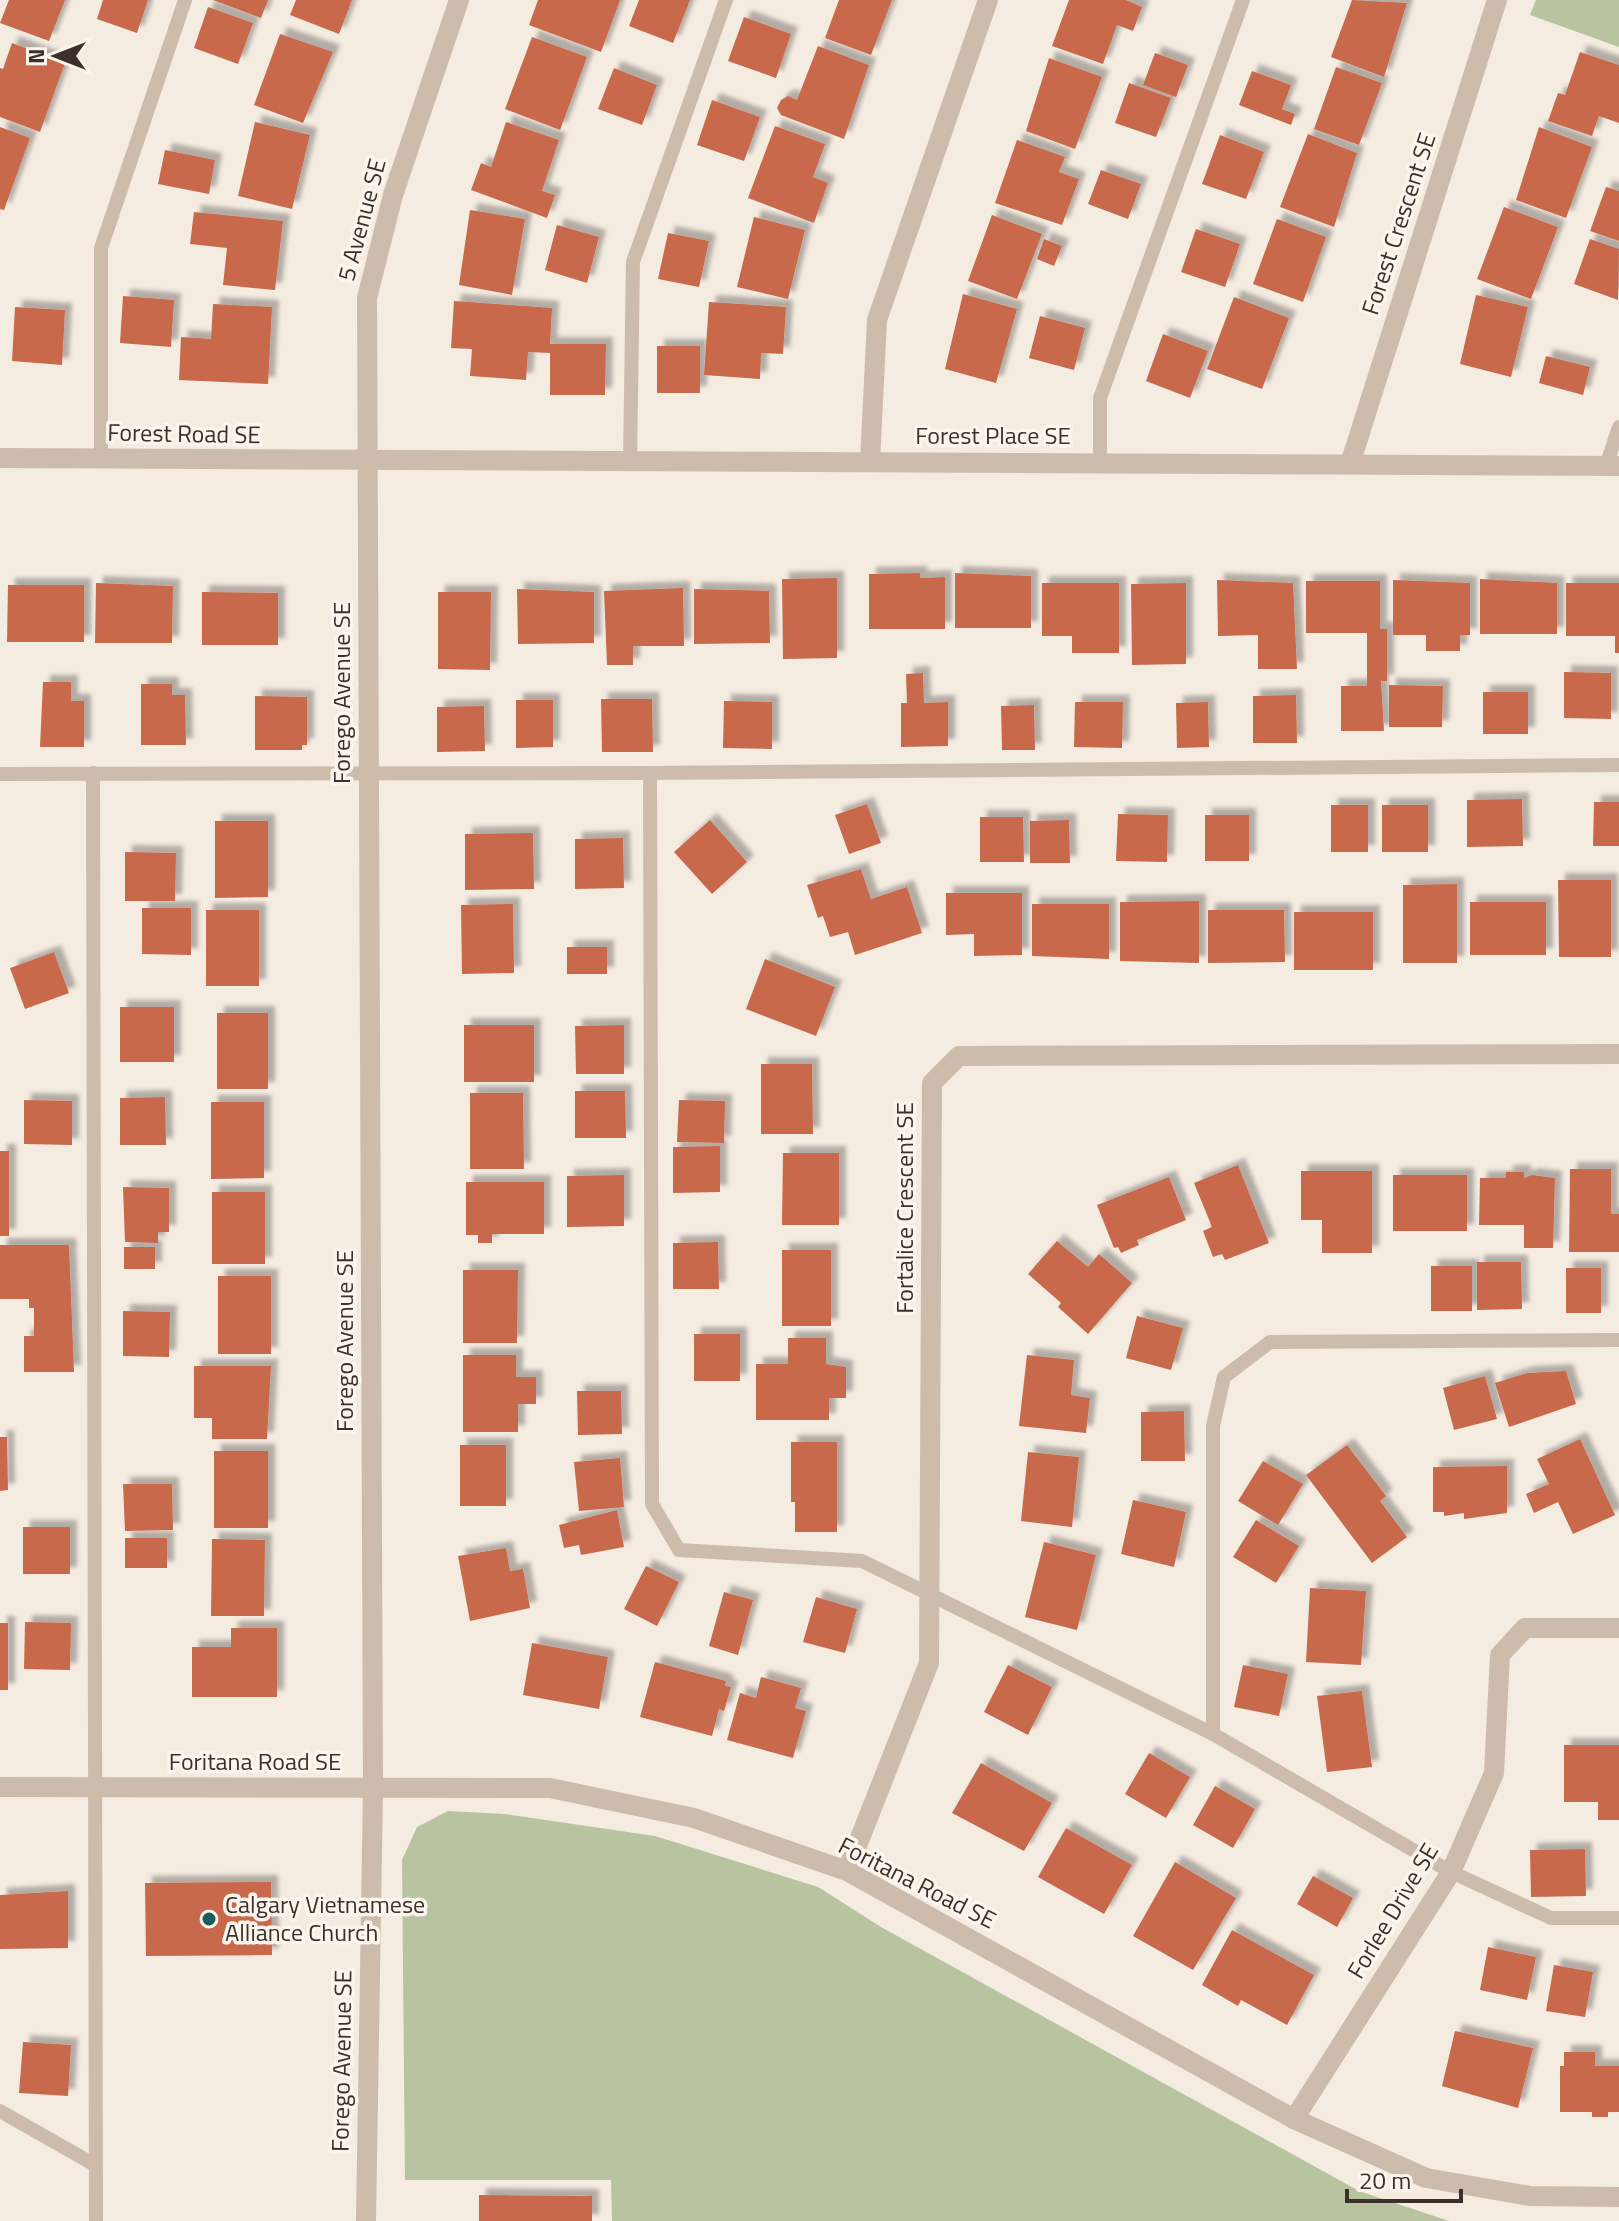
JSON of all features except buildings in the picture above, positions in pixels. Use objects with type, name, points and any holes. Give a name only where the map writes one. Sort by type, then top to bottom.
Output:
[{"type":"street","name":"5 Avenue SE","points":[[366,462],[367,298],[393,195],[459,0]]},
{"type":"street","points":[[870,462],[877,320],[988,0]]},
{"type":"street","name":"Forest Crescent SE","points":[[1350,464],[1497,0]]},
{"type":"street","name":"Forest Road SE","points":[[0,458],[366,462]]},
{"type":"street","name":"Forest Place SE","points":[[366,462],[630,460],[1612,466]]},
{"type":"street","name":"Forego Avenue SE","points":[[366,462],[373,1788],[366,2221]]},
{"type":"street","name":"Fortalice Crescent SE","points":[[847,1871],[929,1663],[932,1083],[959,1056],[1619,1054]]},
{"type":"street","name":"Forlee Drive SE","points":[[1294,2119],[1451,1872],[1494,1773],[1500,1655],[1525,1628],[1619,1628]]},
{"type":"street","name":"Foritana Road SE","points":[[0,1787],[550,1788],[694,1818],[847,1871],[1294,2119],[1426,2178],[1530,2196],[1619,2197]]},
{"type":"lane","points":[[101,459],[101,248],[185,0]]},
{"type":"lane","points":[[630,460],[633,262],[726,0]]},
{"type":"lane","points":[[1100,463],[1100,398],[1243,0]]},
{"type":"lane","points":[[1612,466],[1619,427]]},
{"type":"lane","points":[[0,774],[650,773],[1619,765]]},
{"type":"lane","points":[[93,773],[98,1788],[96,2221]]},
{"type":"lane","points":[[650,773],[652,1504],[679,1550],[862,1561],[1213,1734],[1451,1872],[1551,1918],[1619,1918]]},
{"type":"lane","points":[[1213,1734],[1213,1426],[1224,1377],[1270,1342],[1619,1340]]},
{"type":"lane","points":[[0,2111],[95,2165]]},
{"type":"green space","points":[[1536,0],[1619,0],[1619,47],[1530,15]]},
{"type":"green space","points":[[448,1811],[505,1814],[655,1836],[818,1887],[881,1927],[1359,2191],[1449,2221],[612,2221],[611,2180],[405,2180],[402,1860],[417,1827]]},
{"type":"place","name":"Calgary Vietnamese Alliance Church","points":[[209,1919]]}]
